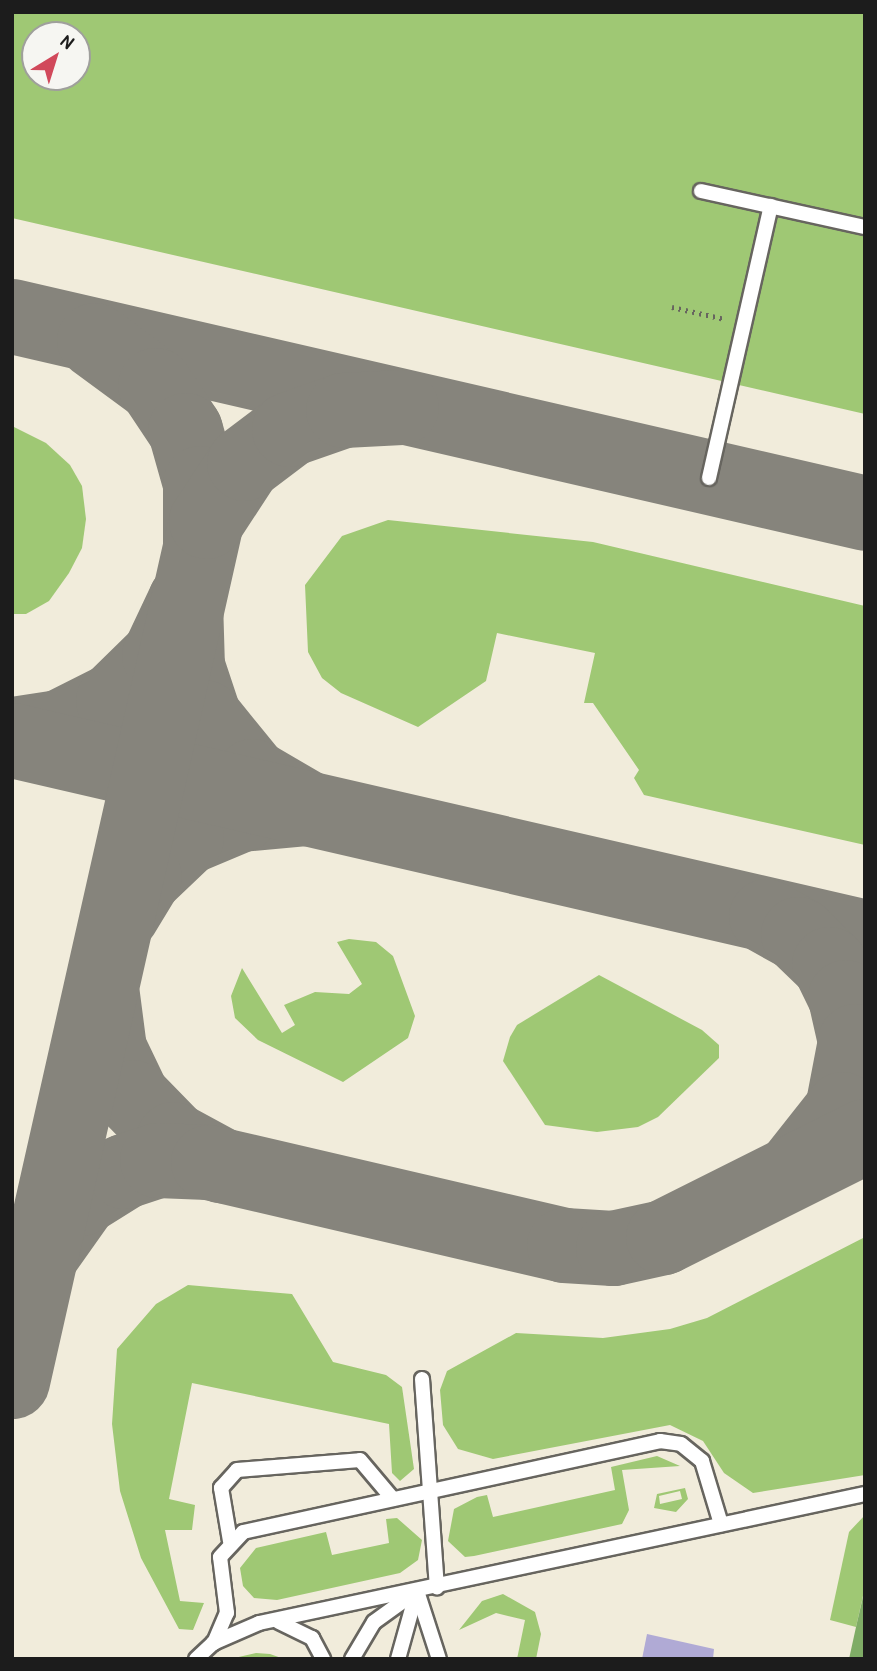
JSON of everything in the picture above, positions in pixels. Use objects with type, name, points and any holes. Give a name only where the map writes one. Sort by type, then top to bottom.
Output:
[{"type":"lane","points":[[701,191],[865,228]]},
{"type":"lane","points":[[709,478],[771,206]]},
{"type":"lane","points":[[422,1379],[437,1587]]},
{"type":"lane","points":[[213,1643],[227,1614],[219,1565],[230,1541],[243,1532],[430,1489],[671,1440],[702,1461],[721,1524]]},
{"type":"lane","points":[[230,1541],[221,1488],[237,1470],[359,1460],[393,1499]]},
{"type":"lane","points":[[196,1659],[213,1643],[259,1623],[865,1494]]},
{"type":"lane","points":[[352,1659],[374,1622],[417,1591]]},
{"type":"lane","points":[[398,1659],[417,1591]]},
{"type":"lane","points":[[417,1591],[439,1659]]},
{"type":"lane","points":[[259,1623],[300,1629],[323,1659]]},
{"type":"path","points":[[672,307],[743,324]]},
{"type":"green space","points":[[12,12],[865,12],[865,414],[12,218]]},
{"type":"green space","points":[[12,426],[46,443],[70,465],[82,486],[86,519],[82,548],[69,573],[49,601],[26,614],[12,614]]},
{"type":"green space","points":[[388,520],[593,542],[865,606],[865,845],[644,795],[634,778],[639,770],[593,703],[584,703],[595,653],[497,633],[486,681],[418,727],[341,693],[322,678],[308,652],[305,585],[342,536]]},
{"type":"green space","points":[[349,939],[376,942],[393,956],[415,1016],[408,1038],[343,1082],[258,1040],[235,1018],[231,996],[242,968],[282,1033],[295,1025],[284,1005],[315,992],[349,994],[362,984],[337,942]]},
{"type":"green space","points":[[599,975],[702,1030],[719,1045],[719,1058],[658,1117],[638,1127],[597,1132],[545,1125],[503,1061],[510,1037],[517,1025]]},
{"type":"green space","points":[[865,1237],[865,1475],[753,1493],[724,1473],[703,1441],[670,1425],[493,1459],[458,1449],[443,1425],[440,1390],[447,1371],[516,1333],[603,1338],[670,1329],[707,1318]]},
{"type":"green space","points":[[188,1285],[292,1294],[333,1362],[386,1375],[402,1387],[414,1469],[400,1481],[392,1473],[389,1424],[192,1383],[169,1499],[195,1505],[192,1530],[165,1530],[180,1601],[204,1603],[193,1630],[179,1629],[141,1558],[120,1491],[112,1424],[117,1349],[156,1304]]},
{"type":"green space","points":[[657,1456],[680,1466],[622,1470],[629,1510],[622,1524],[465,1557],[448,1541],[454,1509],[477,1497],[487,1495],[493,1517],[615,1490],[611,1467]]},
{"type":"green space","points":[[685,1488],[688,1499],[676,1512],[654,1508],[657,1494]],"holes":[[[680,1491],[682,1499],[660,1504],[659,1496]]]},
{"type":"green space","points":[[865,1515],[865,1587],[856,1627],[830,1620],[849,1532]]},
{"type":"green space","points":[[397,1518],[422,1540],[418,1560],[400,1573],[277,1600],[254,1598],[243,1586],[240,1568],[256,1548],[326,1532],[332,1555],[389,1543],[386,1519]]},
{"type":"green space","points":[[865,1588],[865,1659],[849,1659],[856,1627]]},
{"type":"green space","points":[[503,1594],[535,1612],[541,1634],[536,1659],[517,1659],[525,1620],[496,1613],[459,1630],[482,1601]]},
{"type":"green space","points":[[256,1653],[270,1654],[284,1659],[230,1659]]},
{"type":"building","points":[[647,1634],[714,1649],[713,1659],[642,1659]]},
{"type":"taxiway","points":[[12,316],[865,513]]},
{"type":"taxiway","points":[[94,340],[155,385],[185,430],[200,483],[200,542]]},
{"type":"taxiway","points":[[12,1381],[206,521],[244,463],[289,429],[343,410],[401,407]]},
{"type":"taxiway","points":[[12,734],[59,727],[113,700],[159,655],[185,600],[187,666],[204,717],[252,776],[307,808],[241,814],[186,837],[144,877],[121,915]]},
{"type":"taxiway","points":[[12,740],[865,937]]},
{"type":"taxiway","points":[[766,916],[798,934],[829,964],[845,997],[855,1041],[842,1109],[793,1171]]},
{"type":"taxiway","points":[[102,995],[109,1049],[132,1097],[173,1139],[221,1165]]},
{"type":"taxiway","points":[[42,1253],[81,1198],[124,1171],[157,1160],[208,1162],[564,1245],[613,1248],[663,1237],[865,1136]]}]
